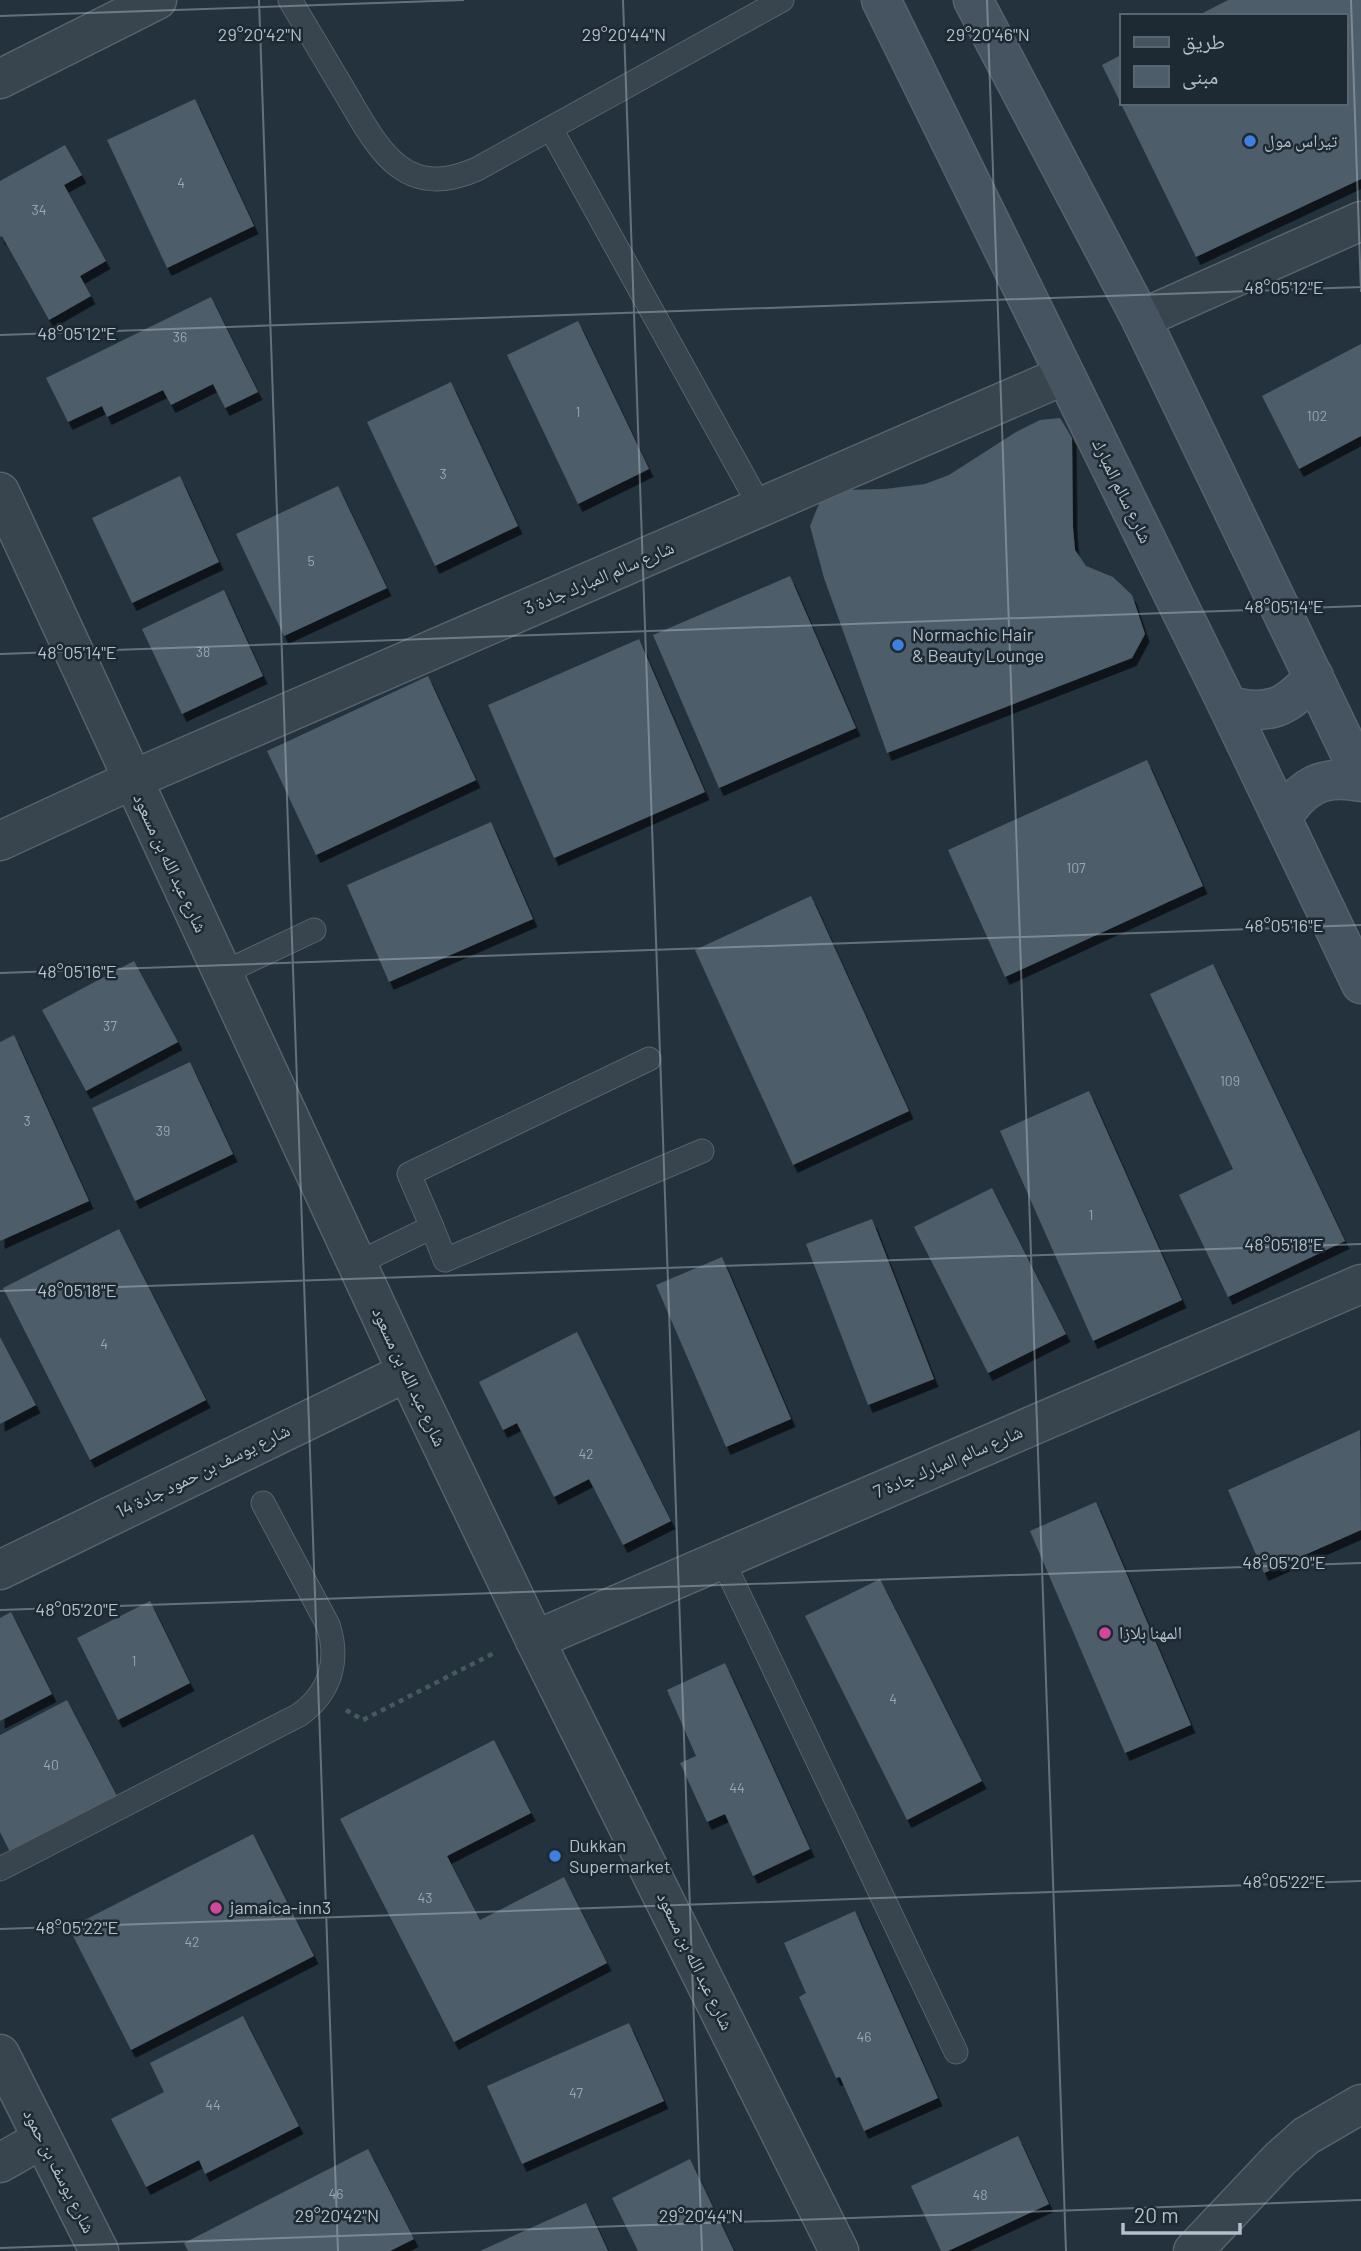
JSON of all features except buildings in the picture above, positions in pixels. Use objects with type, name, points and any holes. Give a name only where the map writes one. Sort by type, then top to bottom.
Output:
[{"type":"main road","name":"شارع سالم المبارك","points":[[881,0],[1228,706],[1361,984]]},
{"type":"main road","points":[[973,0],[1141,319],[1361,776]]},
{"type":"main road","points":[[1228,706],[1252,712],[1276,708],[1297,696],[1314,677]]},
{"type":"main road","points":[[1282,818],[1293,801],[1307,788],[1325,780],[1345,778],[1361,782]]},
{"type":"street","points":[[0,79],[157,0]]},
{"type":"street","points":[[1141,319],[1361,221]]},
{"type":"street","name":"شارع سالم المبارك جادة 3","points":[[0,841],[132,780],[1065,375]]},
{"type":"street","name":"شارع عبد الله بن مسعود","points":[[0,492],[221,974],[533,1637],[839,2251]]},
{"type":"street","name":"شارع سالم المبارك جادة 7","points":[[533,1637],[722,1559],[1361,1284]]},
{"type":"street","name":"شارع يوسف بن حمود جادة 14","points":[[0,1570],[407,1372]]},
{"type":"street","name":"شارع يوسف بن حمود","points":[[0,2054],[99,2251]]},
{"type":"street","points":[[1192,2251],[1306,2136],[1359,2110]]},
{"type":"street","points":[[0,2163],[42,2139]]},
{"type":"lane","points":[[290,0],[378,147],[400,168],[430,178],[462,176],[782,0]]},
{"type":"lane","points":[[551,129],[761,508]]},
{"type":"lane","points":[[221,974],[314,930]]},
{"type":"lane","points":[[649,1059],[409,1174],[445,1259],[702,1151]]},
{"type":"lane","points":[[356,1264],[432,1227]]},
{"type":"lane","points":[[0,1868],[299,1715],[321,1695],[332,1669],[333,1639],[263,1503]]},
{"type":"lane","points":[[722,1559],[956,2053]]},
{"type":"path","points":[[321,1695],[363,1720],[533,1637]]},
{"type":"place","name":"تيراس مول","points":[[1250,141]]},
{"type":"place","name":"Normachic Hair & Beauty Lounge","points":[[898,645]]},
{"type":"place","name":"المهنا بلازا","points":[[1105,1633]]},
{"type":"place","name":"Dukkan Supermarket","points":[[555,1856]]},
{"type":"place","name":"jamaica-inn3","points":[[216,1908]]}]
